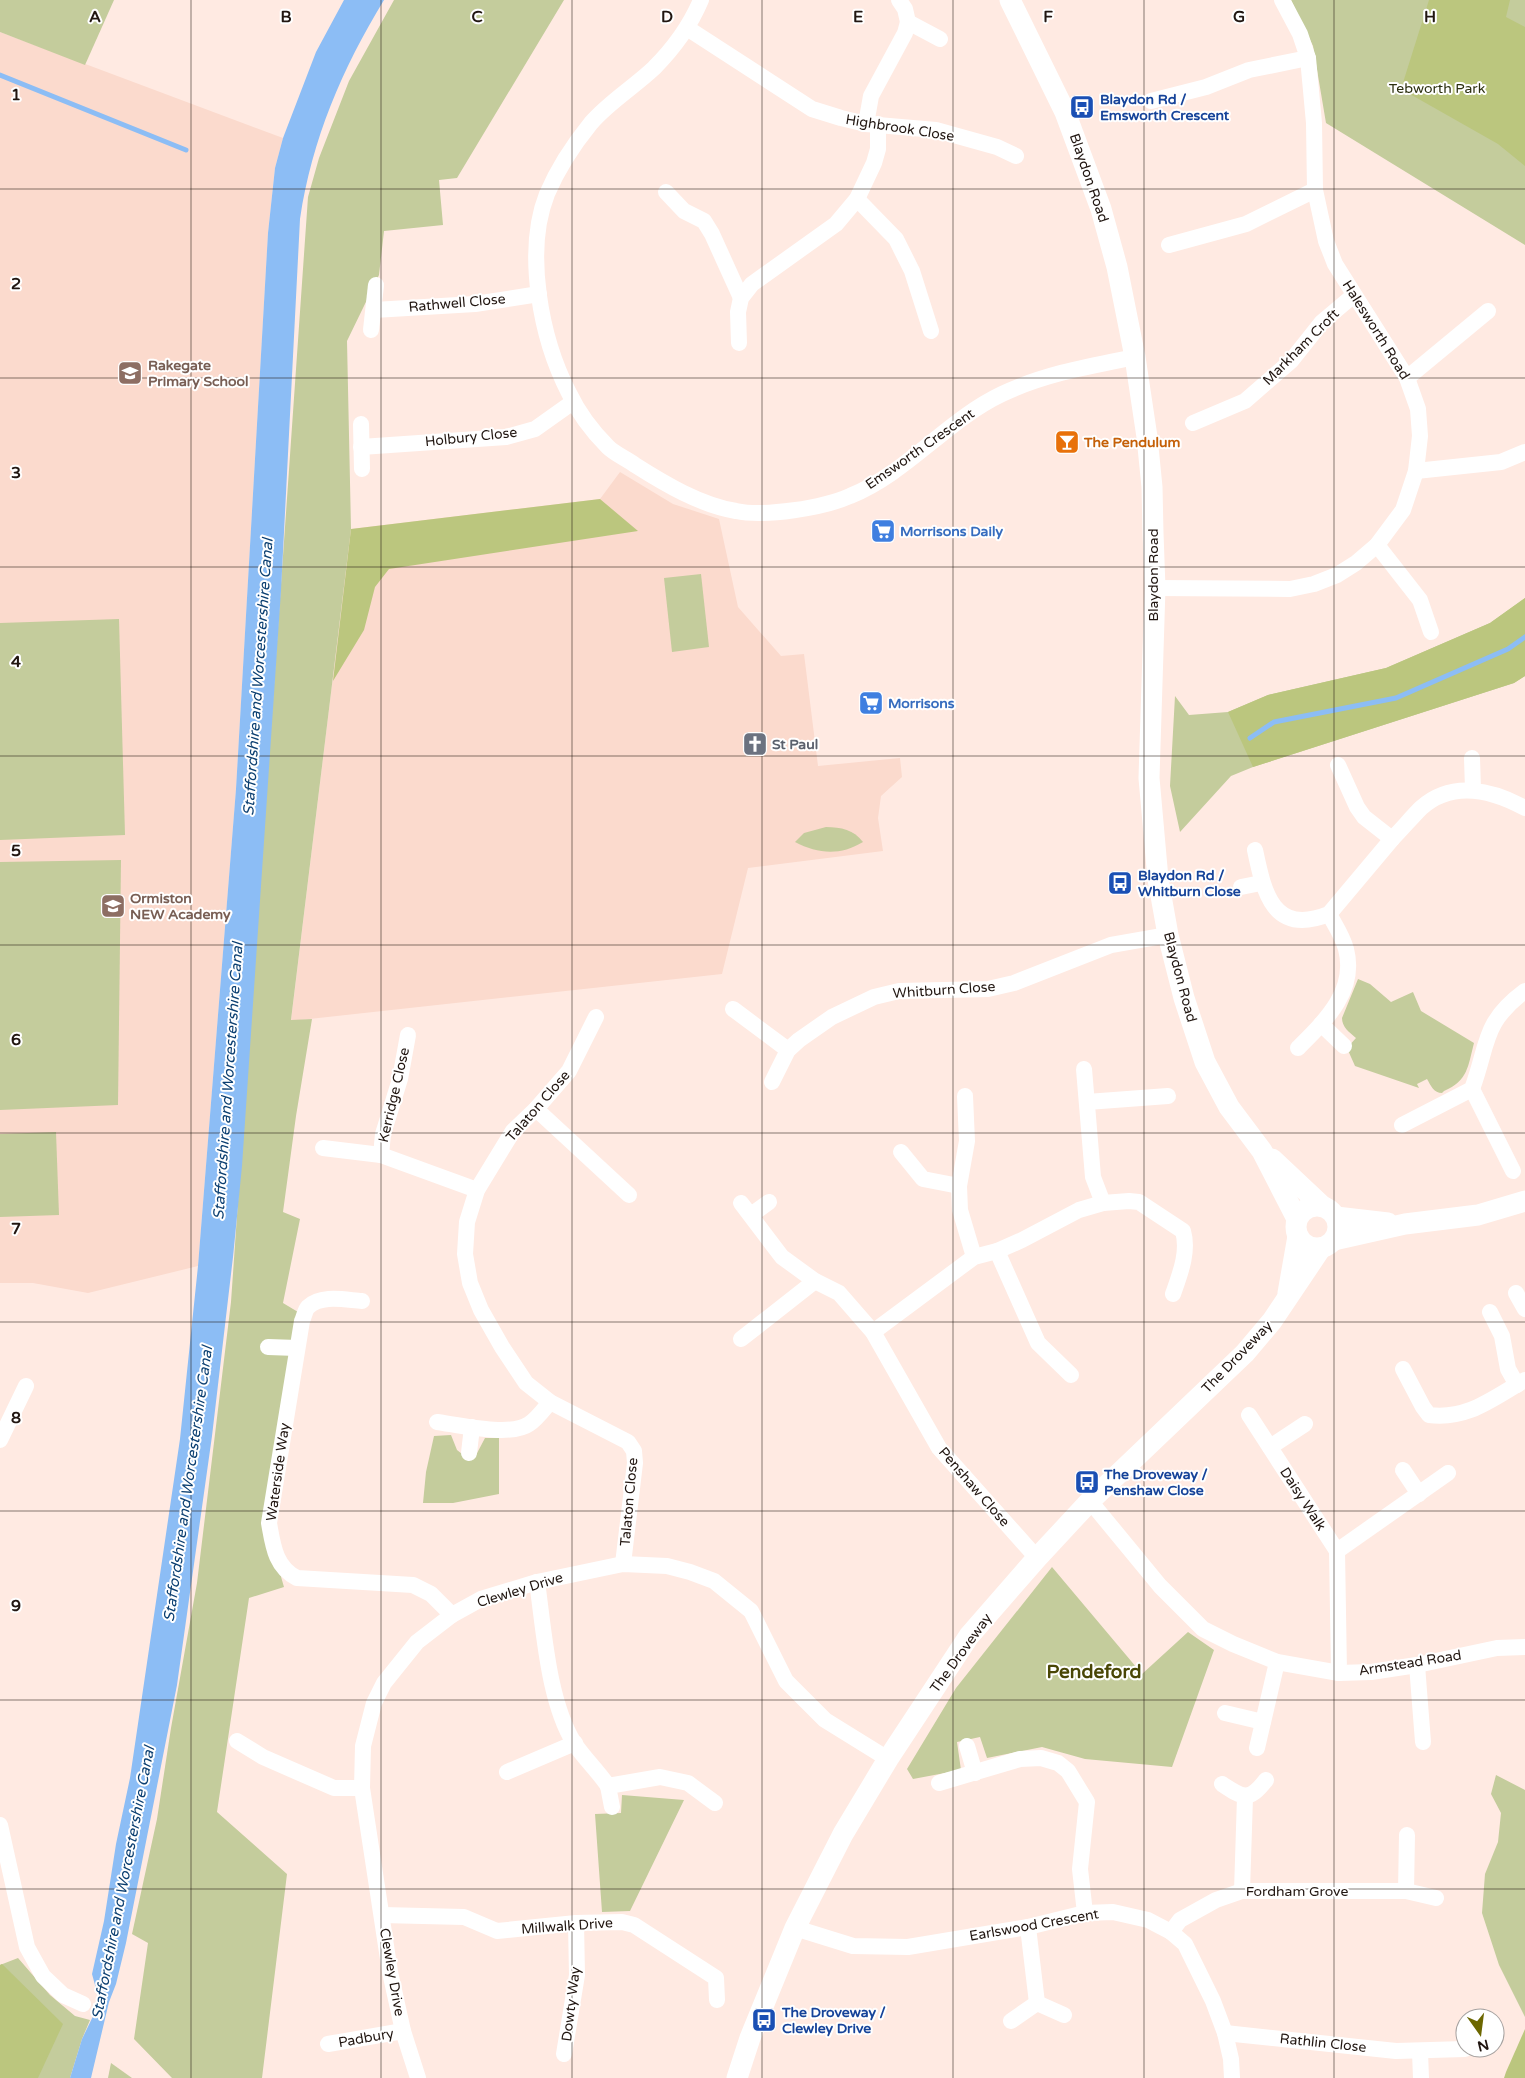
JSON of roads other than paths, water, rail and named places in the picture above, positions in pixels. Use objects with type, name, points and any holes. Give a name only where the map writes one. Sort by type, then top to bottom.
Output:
[{"type":"street","name":"Emsworth Crescent","points":[[701,0],[687,28],[653,68],[592,122],[562,163],[547,195],[540,222],[536,245],[540,294],[552,355],[573,402],[609,448],[665,484],[697,499],[736,512],[781,512],[820,506],[850,497],[880,481],[968,415],[999,396],[1026,384],[1068,371],[1136,357]]},
{"type":"street","points":[[739,343],[738,312],[741,298],[752,284],[836,224],[857,200],[874,164],[878,148],[872,124],[871,96],[905,33],[908,22],[905,10],[899,0]]},
{"type":"street","name":"Blaydon Road","points":[[1010,0],[1065,112],[1101,209],[1117,267],[1136,357],[1152,487],[1155,588],[1148,778],[1158,879],[1168,935],[1184,998],[1205,1062],[1229,1107],[1262,1151],[1329,1211]]},
{"type":"street","name":"Halesworth Road","points":[[1155,588],[1290,589],[1314,584],[1337,575],[1356,563],[1378,545],[1403,510],[1416,471],[1420,436],[1418,409],[1408,378],[1335,264],[1326,241],[1315,190],[1314,123],[1308,58],[1300,34],[1282,0]]},
{"type":"street","points":[[908,22],[940,39]]},
{"type":"street","name":"Highbrook Close","points":[[687,28],[812,109],[841,118],[872,124],[936,130],[997,147],[1016,156]]},
{"type":"street","points":[[1151,101],[1206,87],[1249,70],[1308,58]]},
{"type":"street","points":[[1169,245],[1246,224],[1315,190]]},
{"type":"street","points":[[666,192],[680,216],[704,221],[712,234],[741,298]]},
{"type":"street","points":[[857,200],[896,239],[912,271],[931,331]]},
{"type":"street","points":[[371,330],[376,286]]},
{"type":"street","name":"Rathwell Close","points":[[374,310],[475,304],[540,294]]},
{"type":"street","name":"Markham Croft","points":[[1193,423],[1245,400],[1291,362],[1322,322],[1354,295]]},
{"type":"street","points":[[1408,378],[1488,311]]},
{"type":"street","name":"Holbury Close","points":[[361,447],[506,437],[535,429],[573,402]]},
{"type":"street","points":[[361,424],[362,469]]},
{"type":"street","points":[[1416,471],[1501,462],[1525,452]]},
{"type":"street","points":[[1378,545],[1420,600],[1431,632]]},
{"type":"street","points":[[1472,758],[1473,790]]},
{"type":"street","points":[[1338,765],[1364,817],[1392,839]]},
{"type":"street","points":[[1255,850],[1261,883],[1272,904],[1281,914],[1296,920],[1308,920],[1329,914],[1392,839],[1422,807],[1435,799],[1448,793],[1473,790],[1498,795],[1525,808]]},
{"type":"street","points":[[1241,887],[1261,883]]},
{"type":"street","points":[[1298,1048],[1321,1024],[1341,998],[1349,973],[1346,948],[1329,914]]},
{"type":"street","name":"Whitburn Close","points":[[772,1082],[788,1050],[799,1040],[832,1017],[874,997],[899,991],[988,989],[1014,982],[1111,945],[1168,935]]},
{"type":"street","points":[[1402,1125],[1472,1089],[1479,1070],[1487,1035],[1494,1022],[1501,1011],[1525,991]]},
{"type":"street","points":[[733,1008],[788,1050]]},
{"type":"street","name":"Talaton Close","points":[[596,1017],[569,1071],[536,1110],[513,1131],[477,1190],[467,1222],[465,1254],[470,1283],[481,1310],[526,1383],[550,1402],[628,1442],[634,1451],[635,1463],[624,1564]]},
{"type":"street","points":[[1321,1024],[1344,1046]]},
{"type":"street","name":"Kerridge Close","points":[[381,1155],[383,1134],[400,1079],[408,1035]]},
{"type":"street","points":[[1084,1069],[1093,1177],[1103,1203]]},
{"type":"street","points":[[1472,1089],[1513,1171]]},
{"type":"street","points":[[965,1096],[967,1141],[959,1186],[960,1210],[974,1257]]},
{"type":"street","points":[[1087,1102],[1168,1096]]},
{"type":"street","points":[[536,1110],[628,1195]]},
{"type":"street","name":"Kerridge Close","points":[[323,1148],[381,1155],[477,1190]]},
{"type":"street","name":"Blaydon Road","points":[[1262,1151],[1298,1227]]},
{"type":"street","points":[[901,1152],[923,1178],[959,1186]]},
{"type":"street","points":[[1405,1224],[1329,1211],[1314,1206],[1306,1209],[1298,1227],[1308,1246],[1328,1244],[1405,1224],[1478,1215],[1525,1201]]},
{"type":"street","name":"Penshaw Close","points":[[769,1202],[746,1209],[782,1257],[815,1281],[839,1293],[873,1332],[939,1448],[1037,1558]]},
{"type":"street","points":[[873,1332],[974,1257],[1022,1240],[1079,1210],[1103,1203],[1139,1202],[1183,1231],[1185,1250],[1173,1294]]},
{"type":"street","points":[[1328,1244],[1339,1229],[1329,1211]]},
{"type":"street","name":"The Droveway","points":[[1288,1298],[1298,1227]]},
{"type":"street","name":"The Droveway","points":[[737,2078],[750,2038],[795,1928],[843,1834],[888,1759],[970,1636],[1037,1558],[1090,1501],[1245,1353],[1272,1321],[1328,1244]]},
{"type":"street","points":[[997,1250],[1038,1343],[1071,1375]]},
{"type":"street","points":[[741,1339],[815,1281]]},
{"type":"street","name":"Waterside Way","points":[[362,1301],[320,1300],[308,1307],[302,1321],[269,1523],[273,1548],[279,1563],[287,1573],[297,1578],[413,1585],[431,1594],[452,1615]]},
{"type":"street","points":[[1403,1369],[1423,1408],[1429,1415],[1441,1417],[1479,1409],[1521,1383],[1508,1369],[1502,1336],[1490,1312]]},
{"type":"street","points":[[268,1347],[297,1348]]},
{"type":"street","points":[[0,1440],[26,1386]]},
{"type":"street","points":[[437,1422],[472,1428],[512,1430],[528,1425],[550,1402]]},
{"type":"street","name":"Daisy Walk","points":[[1249,1415],[1336,1551]]},
{"type":"street","points":[[1270,1447],[1305,1424]]},
{"type":"street","points":[[469,1453],[472,1428]]},
{"type":"street","points":[[1403,1470],[1418,1494]]},
{"type":"street","points":[[1339,1673],[1336,1551],[1448,1473]]},
{"type":"street","name":"Armstead Road","points":[[1090,1501],[1160,1586],[1203,1629],[1277,1662],[1339,1673],[1371,1672],[1416,1665],[1497,1648],[1525,1647]]},
{"type":"street","name":"Clewley Drive","points":[[418,2078],[403,2031],[390,1972],[362,1788],[363,1746],[374,1702],[397,1665],[417,1642],[452,1615],[481,1600],[537,1582],[624,1564],[667,1566],[690,1572],[714,1581],[751,1611],[786,1681],[825,1720],[888,1759]]},
{"type":"street","points":[[537,1582],[549,1664],[561,1715],[575,1743],[608,1786],[612,1808]]},
{"type":"street","points":[[1257,1748],[1277,1662]]},
{"type":"street","points":[[1416,1665],[1423,1742]]},
{"type":"street","points":[[1225,1713],[1263,1722]]},
{"type":"street","points":[[237,1742],[263,1758],[334,1788],[362,1788]]},
{"type":"street","points":[[507,1772],[575,1743]]},
{"type":"street","points":[[967,1746],[975,1773]]},
{"type":"street","points":[[939,1783],[1020,1759],[1041,1758],[1058,1763],[1068,1771],[1087,1802],[1080,1868],[1085,1913]]},
{"type":"street","points":[[608,1786],[660,1777],[688,1783],[715,1803]]},
{"type":"street","points":[[1222,1784],[1237,1795],[1245,1797],[1256,1793],[1266,1780]]},
{"type":"street","points":[[1242,1890],[1245,1797]]},
{"type":"street","points":[[0,1825],[28,1947],[44,1976],[63,1995],[83,2004]]},
{"type":"street","points":[[1406,1891],[1407,1835]]},
{"type":"street","name":"Fordham Grove","points":[[1171,1932],[1180,1920],[1216,1900],[1242,1890],[1406,1891],[1436,1898]]},
{"type":"street","name":"Earlswood Crescent","points":[[795,1928],[854,1946],[908,1947],[1028,1927],[1085,1913],[1113,1912],[1148,1920],[1171,1932],[1186,1944],[1213,2001],[1225,2033],[1231,2059],[1232,2078]]},
{"type":"street","name":"Millwalk Drive","points":[[382,1915],[464,1917],[497,1931],[576,1923],[622,1922],[634,1925],[716,1978],[716,2000]]},
{"type":"street","name":"Dowty Way","points":[[564,2054],[577,1975],[576,1923]]},
{"type":"street","points":[[1028,1927],[1037,2003]]},
{"type":"street","points":[[1037,2003],[1064,2015]]},
{"type":"street","points":[[1011,2021],[1037,2003]]},
{"type":"street","name":"Padbury","points":[[328,2044],[403,2031]]},
{"type":"street","name":"Rathlin Close","points":[[1225,2033],[1396,2051],[1420,2052],[1455,2050]]},
{"type":"street","points":[[1420,2052],[1421,2078]]},
{"type":"water","name":"Staffordshire and Worcestershire Canal","points":[[344,0],[384,0],[355,52],[331,105],[312,161],[300,219],[281,591],[242,1166],[212,1436],[177,1685],[126,1943],[116,1984],[109,2002],[91,2078],[70,2078],[82,2039],[97,2008],[98,1996],[92,1974],[104,1921],[116,1844],[130,1778],[180,1439],[198,1266],[236,789],[268,233],[275,168],[283,138],[316,52]]},
{"type":"waterway","points":[[0,75],[186,150]]},
{"type":"waterway","points":[[1250,738],[1274,722],[1396,698],[1508,649],[1525,637]]},
{"type":"place","name":"Blaydon Rd / Emsworth Crescent","points":[[1082,107]]},
{"type":"place","name":"Rakegate Primary School","points":[[130,373]]},
{"type":"place","name":"The Pendulum","points":[[1067,442]]},
{"type":"place","name":"Morrisons Daily","points":[[883,531]]},
{"type":"place","name":"Morrisons","points":[[871,703]]},
{"type":"place","name":"St Paul","points":[[755,744]]},
{"type":"place","name":"Blaydon Rd / Whitburn Close","points":[[1120,883]]},
{"type":"place","name":"Ormiston NEW Academy","points":[[113,906]]},
{"type":"place","name":"The Droveway / Penshaw Close","points":[[1087,1482]]},
{"type":"place","name":"The Droveway / Clewley Drive","points":[[764,2020]]},
{"type":"district","name":"Pendeford","points":[[1094,1672]]},
{"type":"park label","name":"Tebworth Park","points":[[1437,88]]}]
